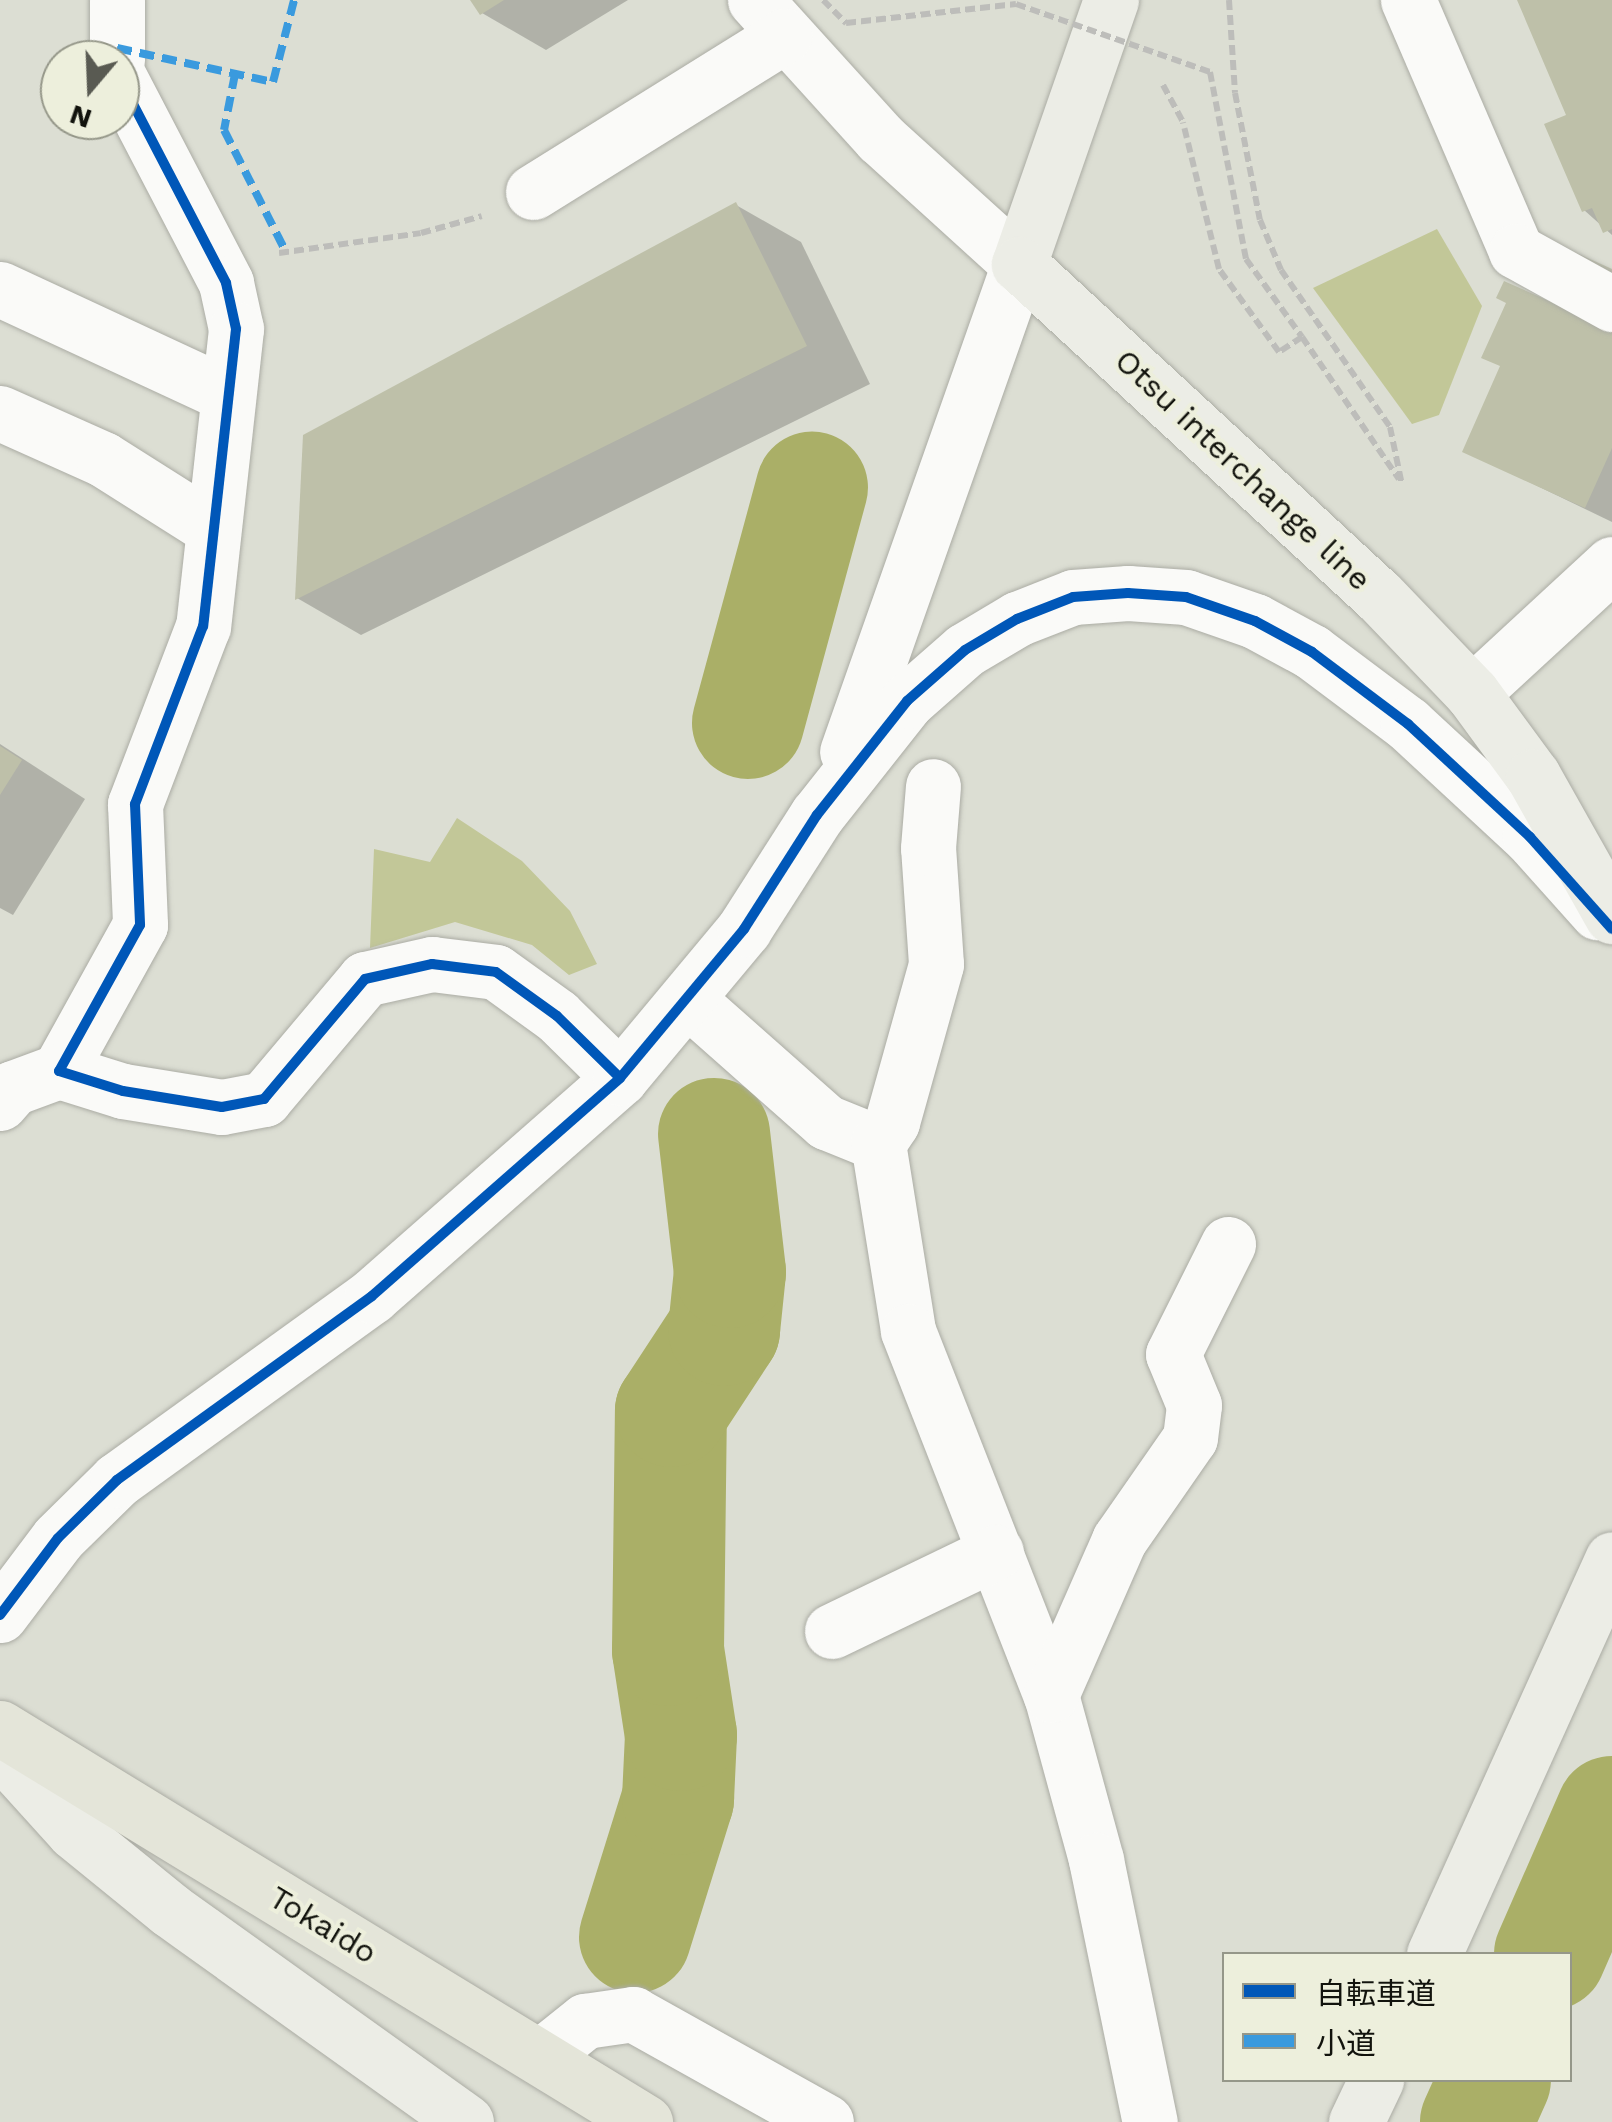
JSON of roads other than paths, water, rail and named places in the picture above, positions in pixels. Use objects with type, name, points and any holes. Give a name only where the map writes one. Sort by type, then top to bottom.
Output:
[{"type":"highway","name":"Tokaido","points":[[0,1728],[645,2122]]},
{"type":"main road","points":[[1019,264],[1111,0]]},
{"type":"main road","name":"Otsu interchange line","points":[[1019,264],[1379,596],[1472,693],[1534,776],[1612,916]]},
{"type":"main road","points":[[1435,1952],[1612,1559]]},
{"type":"main road","points":[[0,1750],[74,1832],[170,1910],[466,2122]]},
{"type":"main road","points":[[1356,2122],[1375,2082]]},
{"type":"street","points":[[116,0],[117,40]]},
{"type":"street","points":[[1408,0],[1516,251],[1612,304]]},
{"type":"street","points":[[533,192],[787,12],[880,138],[1019,264],[878,670],[817,815]]},
{"type":"street","points":[[60,1071],[140,925],[135,804],[202,626],[236,329],[226,283],[140,118]]},
{"type":"street","points":[[0,289],[228,395]]},
{"type":"street","points":[[0,413],[103,459],[212,528]]},
{"type":"street","points":[[1472,693],[1612,564]]},
{"type":"street","points":[[0,1615],[58,1538],[117,1480],[372,1296],[620,1078],[744,929],[817,815],[907,701],[965,650],[1074,597],[1186,597],[1255,621],[1312,652],[1408,724],[1530,838],[1612,929]]},
{"type":"street","points":[[933,786],[928,848],[936,964],[892,1122],[878,1143],[908,1331],[1051,1695],[1096,1860],[1150,2122]]},
{"type":"street","points":[[0,1103],[13,1088],[60,1071],[123,1092],[222,1107],[264,1099],[365,980],[432,964],[496,972],[557,1016],[620,1078]]},
{"type":"street","points":[[687,999],[826,1122],[878,1143]]},
{"type":"street","points":[[1051,1695],[1119,1540],[1190,1438],[1194,1405],[1173,1354],[1228,1244]]},
{"type":"street","points":[[832,1631],[996,1552]]},
{"type":"street","points":[[540,2057],[585,2022],[633,2014],[826,2122]]},
{"type":"waterway","points":[[748,723],[812,488]]},
{"type":"waterway","points":[[635,1937],[678,1799],[681,1735],[668,1650],[671,1411],[724,1330],[730,1272],[714,1134]]},
{"type":"waterway","points":[[1551,1952],[1612,1812]]},
{"type":"waterway","points":[[1476,2122],[1494,2082]]}]
